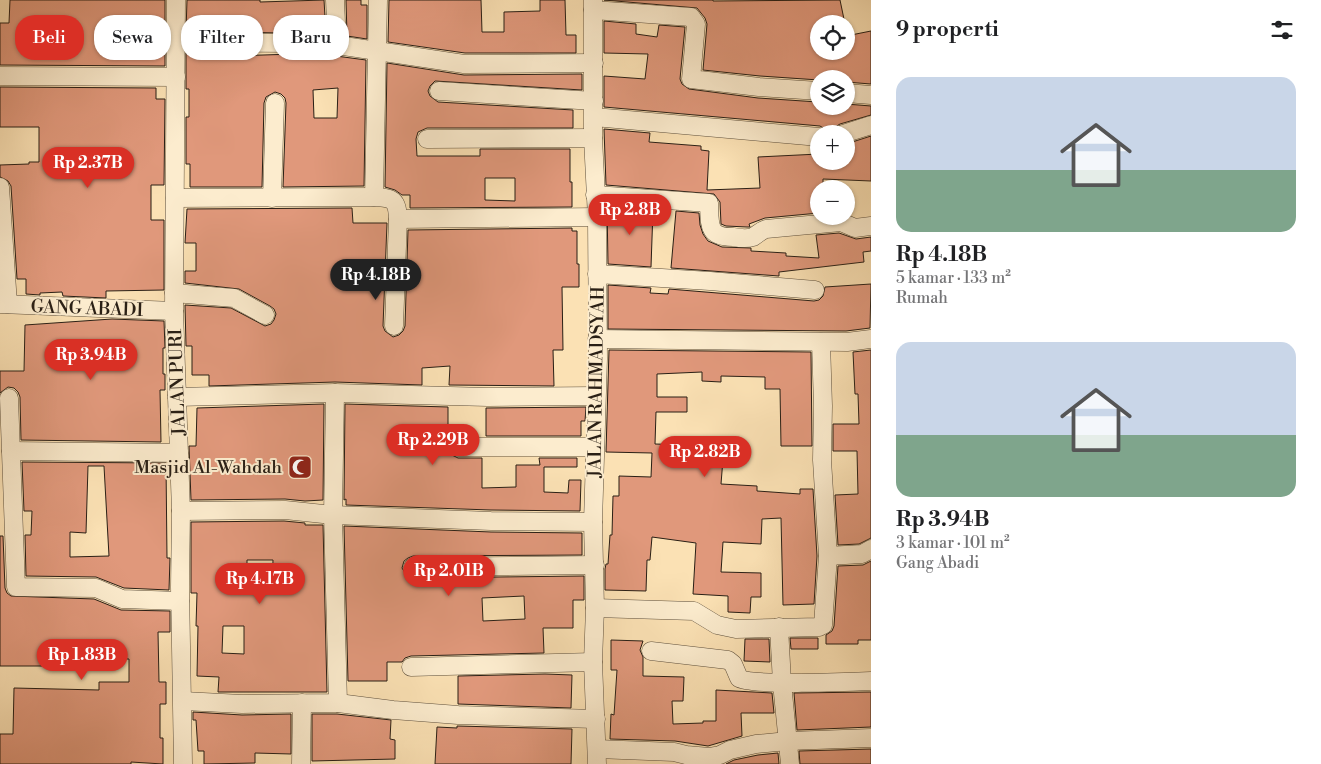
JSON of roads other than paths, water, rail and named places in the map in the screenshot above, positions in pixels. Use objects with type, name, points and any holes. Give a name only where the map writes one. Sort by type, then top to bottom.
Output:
[{"type":"street","name":"JALAN PURI","points":[[176,0],[174,310],[181,511],[180,601],[183,764]]},
{"type":"street","points":[[335,0],[336,15]]},
{"type":"street","points":[[374,197],[378,0]]},
{"type":"street","points":[[593,5],[691,17],[696,24],[692,79],[759,87],[810,90]]},
{"type":"street","name":"JALAN RAHMADSYAH","points":[[593,5],[593,138],[597,217],[597,339],[593,522],[595,608],[593,662],[597,757]]},
{"type":"street","points":[[176,42],[273,43]]},
{"type":"street","points":[[349,47],[464,64],[594,63]]},
{"type":"street","points":[[0,76],[176,77]]},
{"type":"street","points":[[439,90],[810,136]]},
{"type":"street","points":[[855,94],[871,95]]},
{"type":"street","points":[[272,198],[274,103]]},
{"type":"street","points":[[855,130],[871,125]]},
{"type":"street","points":[[427,138],[593,138]]},
{"type":"street","points":[[0,187],[4,304]]},
{"type":"street","points":[[595,195],[709,203],[712,230],[721,237],[747,238],[753,237],[758,232],[766,229],[841,222],[855,228],[871,226]]},
{"type":"street","points":[[175,198],[374,197],[394,200],[398,206],[394,326]]},
{"type":"street","points":[[398,219],[597,217]]},
{"type":"street","points":[[597,274],[815,290]]},
{"type":"street","points":[[174,292],[234,298],[265,315]]},
{"type":"street","name":"GANG ABADI","points":[[4,304],[174,310]]},
{"type":"street","points":[[597,339],[821,342],[847,342],[871,339]]},
{"type":"street","points":[[595,608],[694,611],[717,625],[736,629],[823,626],[828,556],[822,460],[821,342]]},
{"type":"street","points":[[177,398],[335,393],[488,397],[596,396]]},
{"type":"street","points":[[335,393],[333,515],[338,703]]},
{"type":"street","points":[[9,398],[16,587],[96,588],[122,600],[180,601]]},
{"type":"street","points":[[458,447],[595,447]]},
{"type":"street","points":[[11,451],[179,453]]},
{"type":"street","points":[[181,511],[285,510],[333,515],[491,521],[593,522]]},
{"type":"street","points":[[828,556],[862,554],[871,549]]},
{"type":"street","points":[[413,567],[594,565]]},
{"type":"street","points":[[779,627],[790,764]]},
{"type":"street","points":[[651,651],[728,660],[733,664],[742,680],[782,683],[871,681]]},
{"type":"street","points":[[411,667],[593,662]]},
{"type":"street","points":[[183,702],[242,704],[338,703],[458,715],[596,719]]},
{"type":"street","points":[[301,764],[302,703]]},
{"type":"street","points":[[597,757],[674,752],[709,757],[756,744],[871,738]]},
{"type":"place","name":"Masjid Al-Wahdah","points":[[300,467]]}]
